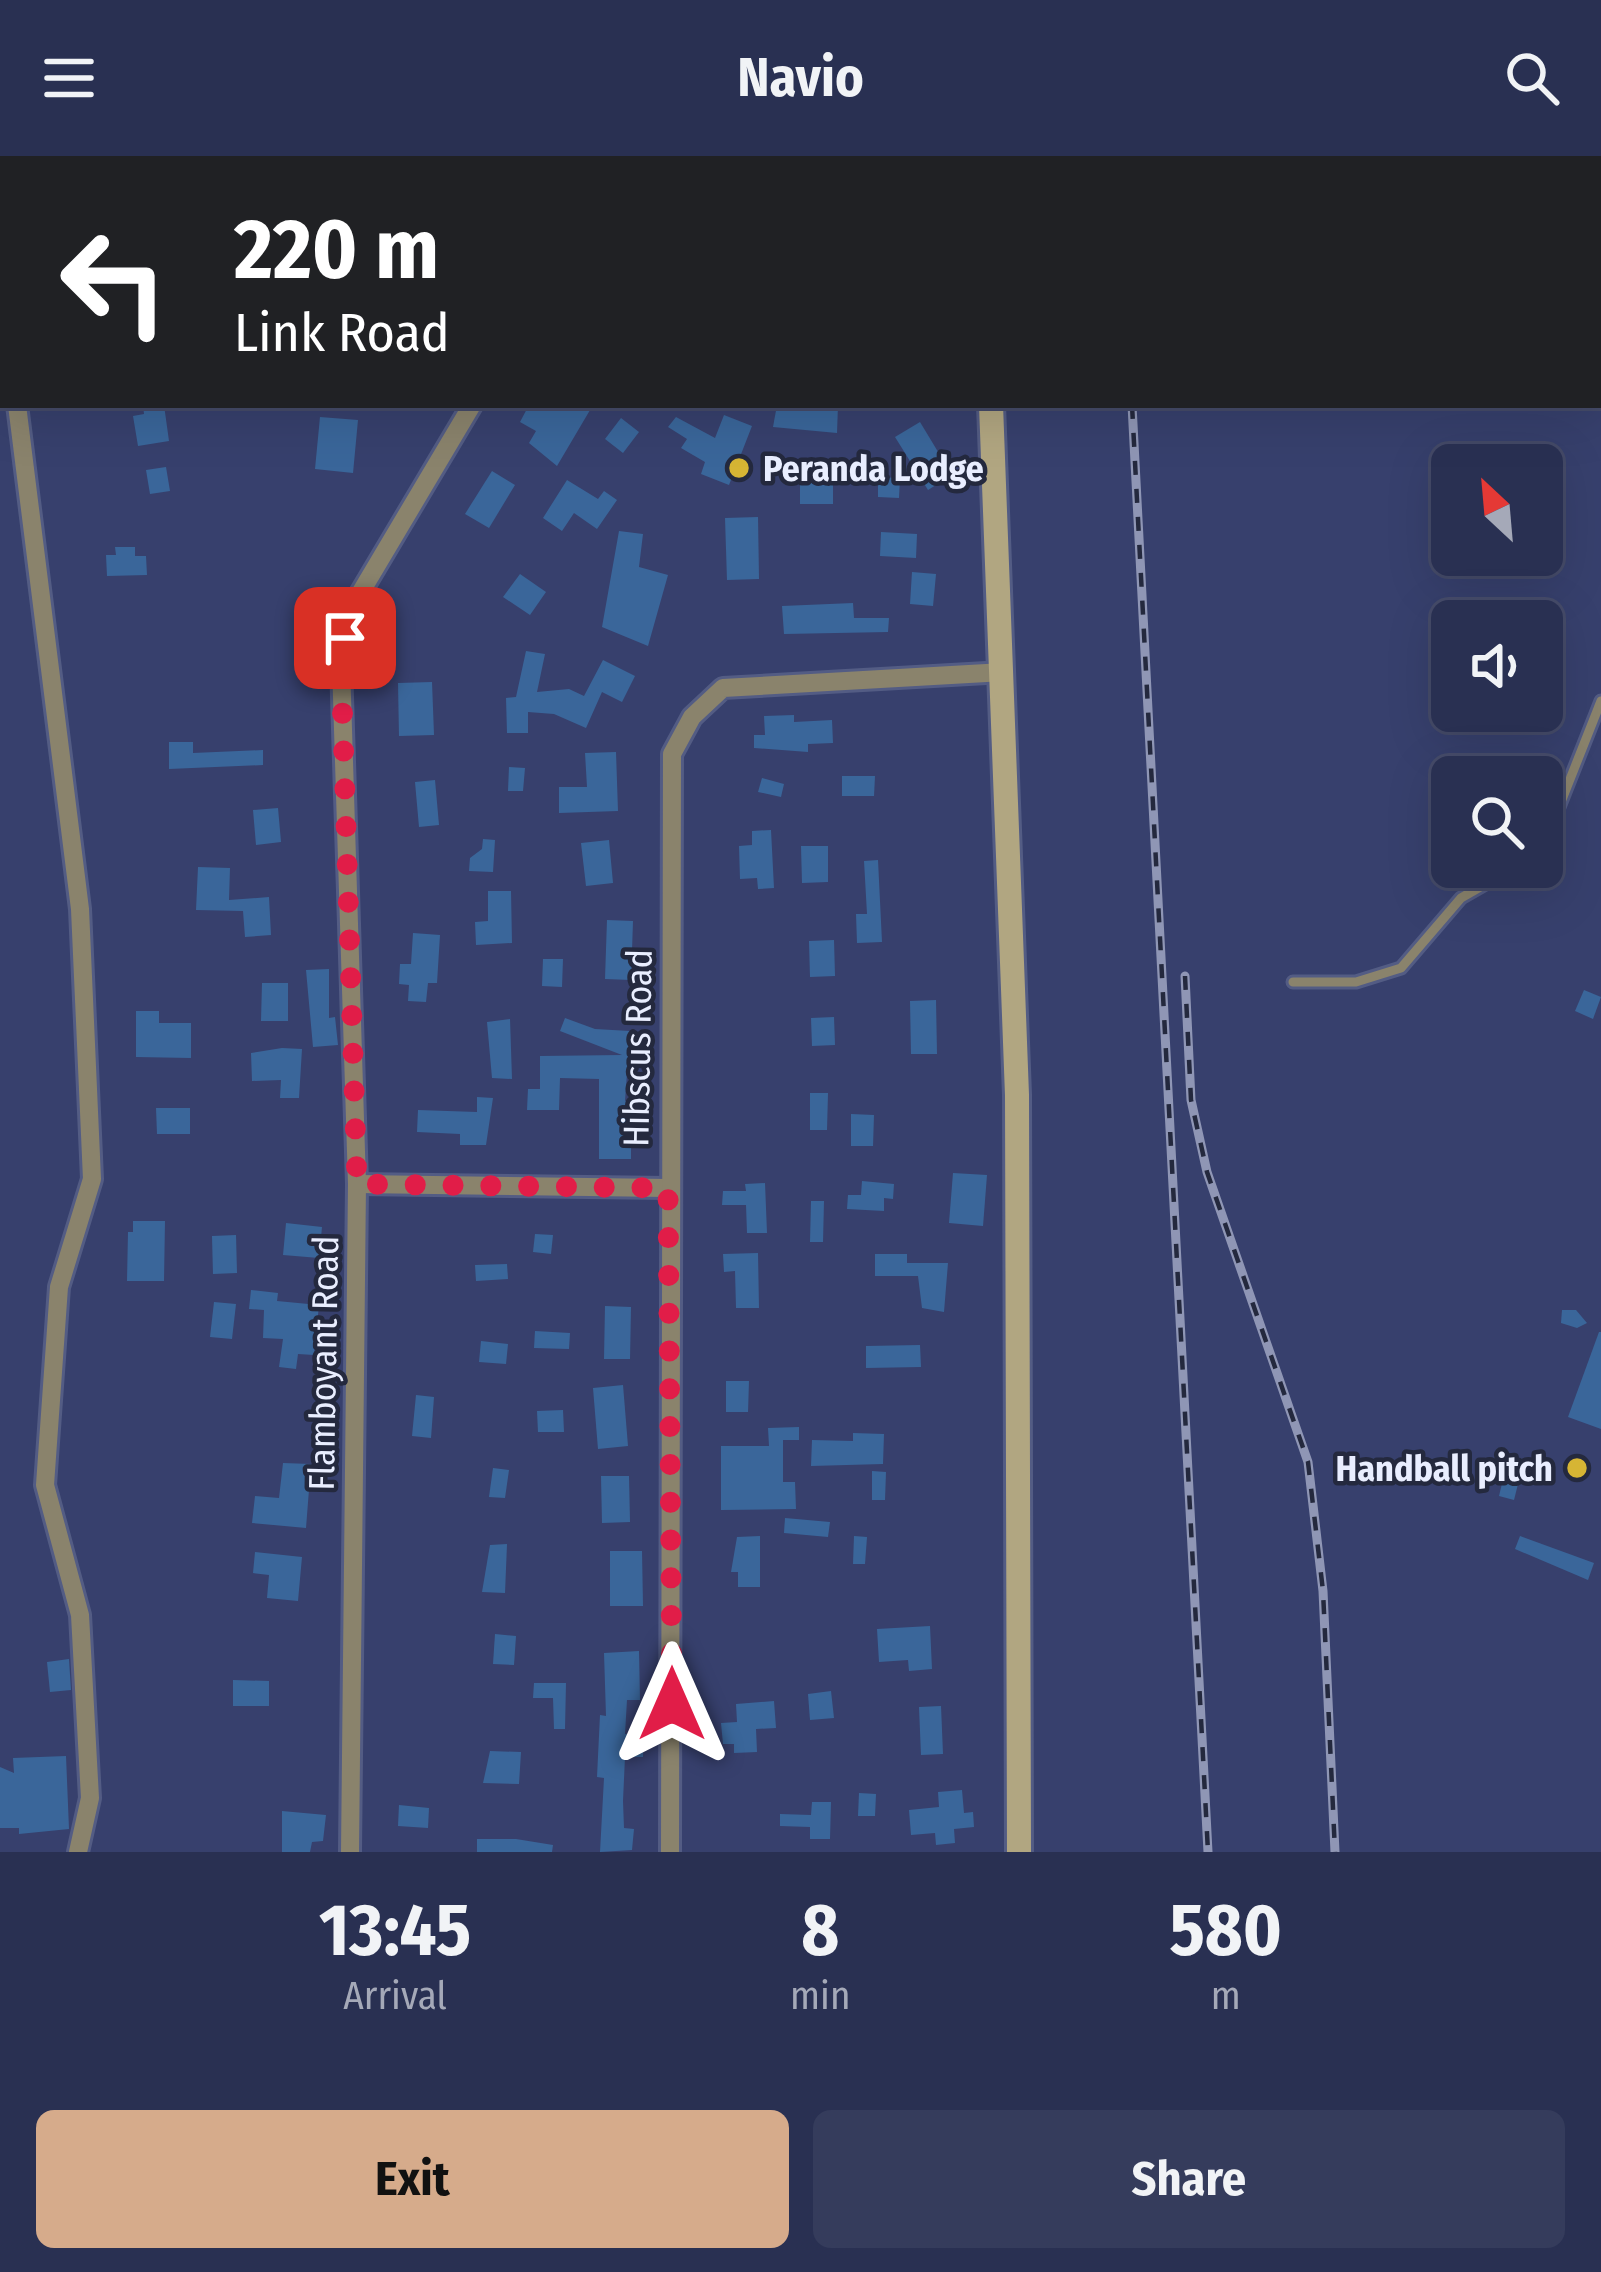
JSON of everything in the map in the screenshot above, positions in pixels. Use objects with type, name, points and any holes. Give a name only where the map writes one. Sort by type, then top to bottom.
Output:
[{"type":"street","points":[[17,408],[80,908],[92,1179],[58,1286],[45,1485],[80,1615],[90,1798],[78,1852]]},
{"type":"street","name":"Flamboyant Road","points":[[350,1852],[357,1184],[344,646],[349,613],[470,408]]},
{"type":"street","points":[[992,408],[1017,1095],[1019,1852]]},
{"type":"street","name":"Hibscus Road","points":[[670,1852],[672,754],[692,717],[723,688],[1004,672]]},
{"type":"street","points":[[357,1184],[668,1188]]},
{"type":"lane","points":[[1563,797],[1601,700]]},
{"type":"lane","points":[[1293,982],[1355,982],[1401,968],[1461,898],[1478,888]]},
{"type":"building","points":[[143,408],[164,408],[169,441],[138,446],[133,416],[144,414]]},
{"type":"building","points":[[527,408],[591,408],[557,466],[529,443],[536,431],[520,422]]},
{"type":"building","points":[[776,408],[838,408],[837,433],[773,427]]},
{"type":"building","points":[[724,415],[752,426],[729,485],[701,474],[705,462],[681,448],[687,439],[668,427],[676,417],[715,438]]},
{"type":"building","points":[[320,417],[358,420],[353,473],[315,469]]},
{"type":"building","points":[[621,418],[639,432],[623,453],[605,439]]},
{"type":"building","points":[[920,422],[952,475],[928,490],[895,437]]},
{"type":"building","points":[[166,467],[170,491],[150,494],[146,470]]},
{"type":"building","points":[[492,471],[515,485],[489,528],[465,514]]},
{"type":"building","points":[[800,477],[833,477],[833,504],[800,504]]},
{"type":"building","points":[[878,477],[900,478],[899,498],[878,497]]},
{"type":"building","points":[[567,480],[598,499],[604,491],[617,500],[597,529],[574,513],[562,531],[543,518]]},
{"type":"building","points":[[758,517],[759,579],[727,580],[725,518]]},
{"type":"building","points":[[619,531],[643,534],[639,567],[668,575],[648,646],[602,627]]},
{"type":"building","points":[[881,532],[917,534],[916,558],[880,556]]},
{"type":"building","points":[[115,547],[135,547],[135,556],[146,556],[147,575],[107,576],[106,555],[116,555]]},
{"type":"building","points":[[912,572],[936,574],[933,606],[910,604]]},
{"type":"building","points":[[520,574],[546,592],[530,615],[503,597]]},
{"type":"building","points":[[853,603],[854,618],[889,618],[888,632],[784,634],[782,606]]},
{"type":"building","points":[[526,651],[545,654],[537,692],[569,689],[584,696],[603,660],[635,676],[622,702],[602,692],[586,728],[554,714],[528,712],[528,733],[507,733],[506,698],[516,697]]},
{"type":"building","points":[[432,682],[434,735],[399,736],[398,683]]},
{"type":"building","points":[[794,715],[794,722],[832,720],[833,743],[808,744],[808,752],[754,748],[754,735],[765,735],[764,716]]},
{"type":"building","points":[[169,742],[193,742],[193,753],[263,750],[263,765],[169,769]]},
{"type":"building","points":[[616,752],[618,811],[559,813],[559,787],[587,787],[585,753]]},
{"type":"building","points":[[509,767],[525,768],[523,791],[508,791]]},
{"type":"building","points":[[842,776],[875,776],[874,796],[842,796]]},
{"type":"building","points":[[762,778],[784,784],[781,797],[758,792]]},
{"type":"building","points":[[435,780],[439,825],[419,827],[415,782]]},
{"type":"building","points":[[278,808],[281,842],[256,845],[253,810]]},
{"type":"building","points":[[771,830],[774,888],[758,889],[757,878],[740,879],[739,846],[752,845],[752,831]]},
{"type":"building","points":[[483,839],[495,840],[493,872],[469,871],[470,858],[482,849]]},
{"type":"building","points":[[609,840],[613,883],[586,886],[581,843]]},
{"type":"building","points":[[801,846],[828,846],[828,882],[802,883]]},
{"type":"building","points":[[878,860],[882,942],[857,943],[856,914],[867,914],[864,861]]},
{"type":"building","points":[[198,867],[230,868],[229,900],[269,897],[271,935],[245,937],[243,911],[196,910]]},
{"type":"building","points":[[488,891],[511,891],[512,943],[476,945],[475,922],[488,921]]},
{"type":"building","points":[[607,920],[633,921],[631,980],[605,979]]},
{"type":"building","points":[[413,933],[440,935],[437,983],[428,983],[426,1002],[408,1001],[409,985],[399,984],[400,964],[411,964]]},
{"type":"building","points":[[834,940],[835,976],[810,977],[809,941]]},
{"type":"building","points":[[543,959],[563,959],[562,987],[542,986]]},
{"type":"building","points":[[329,969],[329,1018],[335,1017],[338,1045],[313,1047],[306,970]]},
{"type":"building","points":[[262,983],[288,983],[288,1021],[261,1021]]},
{"type":"building","points":[[1584,990],[1601,997],[1593,1019],[1575,1011]]},
{"type":"building","points":[[936,1000],[937,1054],[911,1054],[910,1001]]},
{"type":"building","points":[[136,1011],[159,1011],[159,1023],[191,1023],[191,1058],[136,1057]]},
{"type":"building","points":[[834,1017],[835,1045],[812,1046],[811,1018]]},
{"type":"building","points":[[565,1018],[595,1029],[630,1031],[625,1101],[631,1100],[631,1159],[599,1159],[599,1079],[560,1078],[559,1110],[527,1110],[528,1089],[540,1089],[540,1056],[622,1055],[560,1031]]},
{"type":"building","points":[[510,1019],[512,1079],[492,1078],[487,1022]]},
{"type":"building","points":[[302,1049],[299,1098],[280,1098],[281,1080],[252,1081],[251,1053]]},
{"type":"building","points":[[810,1093],[828,1093],[827,1130],[810,1130]]},
{"type":"building","points":[[477,1097],[493,1098],[486,1145],[460,1145],[460,1134],[417,1132],[418,1110],[477,1112]]},
{"type":"building","points":[[156,1108],[190,1108],[190,1134],[157,1134]]},
{"type":"building","points":[[851,1114],[874,1115],[873,1146],[851,1146]]},
{"type":"building","points":[[953,1173],[987,1175],[983,1226],[949,1223]]},
{"type":"building","points":[[862,1181],[894,1184],[893,1199],[884,1198],[884,1211],[847,1209],[848,1195],[861,1195]]},
{"type":"building","points":[[765,1183],[767,1233],[747,1233],[746,1205],[722,1205],[723,1191],[746,1191],[745,1184]]},
{"type":"building","points":[[811,1201],[824,1201],[823,1242],[810,1242]]},
{"type":"building","points":[[133,1221],[165,1221],[164,1281],[127,1281],[128,1232],[133,1232]]},
{"type":"building","points":[[286,1223],[322,1227],[319,1258],[283,1255]]},
{"type":"building","points":[[535,1234],[553,1235],[551,1254],[533,1252]]},
{"type":"building","points":[[236,1235],[237,1273],[213,1274],[212,1236]]},
{"type":"building","points":[[758,1253],[759,1308],[736,1308],[735,1271],[724,1272],[723,1254]]},
{"type":"building","points":[[875,1254],[907,1254],[907,1263],[948,1263],[944,1312],[922,1308],[918,1276],[875,1276]]},
{"type":"building","points":[[507,1264],[508,1279],[476,1281],[475,1265]]},
{"type":"building","points":[[251,1290],[278,1293],[277,1301],[319,1305],[314,1355],[298,1354],[296,1369],[279,1367],[283,1339],[263,1338],[264,1310],[249,1309]]},
{"type":"building","points":[[214,1302],[236,1304],[232,1339],[210,1337]]},
{"type":"building","points":[[605,1306],[631,1307],[630,1359],[604,1359]]},
{"type":"building","points":[[1562,1310],[1576,1310],[1587,1323],[1577,1328],[1561,1323]]},
{"type":"building","points":[[535,1331],[570,1333],[569,1349],[534,1348]]},
{"type":"building","points":[[1601,1332],[1601,1429],[1568,1417]]},
{"type":"building","points":[[481,1341],[508,1344],[506,1364],[479,1362]]},
{"type":"building","points":[[920,1345],[921,1367],[866,1368],[866,1346]]},
{"type":"building","points":[[726,1381],[749,1381],[748,1412],[726,1412]]},
{"type":"building","points":[[623,1385],[628,1446],[598,1449],[593,1388]]},
{"type":"building","points":[[416,1395],[434,1397],[431,1438],[412,1436]]},
{"type":"building","points":[[563,1410],[564,1432],[538,1432],[537,1411]]},
{"type":"building","points":[[799,1427],[799,1440],[783,1440],[783,1482],[795,1482],[796,1509],[721,1510],[721,1446],[769,1446],[768,1428]]},
{"type":"building","points":[[853,1433],[884,1434],[883,1464],[811,1466],[812,1440],[853,1441]]},
{"type":"building","points":[[283,1463],[311,1464],[306,1528],[252,1523],[255,1496],[279,1498]]},
{"type":"building","points":[[493,1468],[509,1470],[505,1498],[489,1497]]},
{"type":"building","points":[[872,1471],[886,1472],[885,1500],[872,1500]]},
{"type":"building","points":[[1505,1471],[1520,1476],[1514,1500],[1499,1496]]},
{"type":"building","points":[[601,1476],[629,1476],[630,1522],[602,1523]]},
{"type":"building","points":[[785,1518],[830,1522],[828,1537],[784,1533]]},
{"type":"building","points":[[760,1536],[760,1587],[738,1587],[738,1572],[731,1572],[737,1537]]},
{"type":"building","points":[[854,1536],[867,1537],[865,1564],[853,1564]]},
{"type":"building","points":[[1520,1536],[1594,1563],[1588,1580],[1515,1549]]},
{"type":"building","points":[[507,1544],[505,1593],[482,1592],[490,1545]]},
{"type":"building","points":[[610,1551],[642,1551],[643,1606],[610,1606]]},
{"type":"building","points":[[255,1552],[302,1557],[298,1601],[267,1598],[269,1575],[253,1573]]},
{"type":"building","points":[[930,1626],[932,1669],[909,1671],[908,1660],[879,1662],[877,1629]]},
{"type":"building","points":[[495,1634],[516,1636],[514,1665],[493,1664]]},
{"type":"building","points":[[639,1651],[640,1700],[627,1700],[625,1734],[644,1735],[643,1757],[625,1757],[624,1828],[634,1829],[632,1850],[600,1852],[604,1778],[597,1777],[600,1715],[606,1716],[604,1653]]},
{"type":"building","points":[[69,1659],[71,1690],[50,1692],[47,1662]]},
{"type":"building","points":[[233,1680],[269,1681],[269,1706],[233,1706]]},
{"type":"building","points":[[534,1683],[566,1683],[565,1729],[554,1729],[553,1698],[533,1698]]},
{"type":"building","points":[[831,1691],[834,1718],[810,1720],[808,1694]]},
{"type":"building","points":[[774,1701],[776,1728],[756,1729],[757,1752],[734,1753],[734,1744],[723,1744],[721,1723],[737,1722],[736,1704]]},
{"type":"building","points":[[941,1706],[943,1754],[921,1755],[919,1707]]},
{"type":"building","points":[[490,1751],[521,1752],[519,1784],[483,1783]]},
{"type":"building","points":[[66,1756],[69,1829],[19,1834],[19,1828],[0,1828],[0,1767],[14,1773],[13,1758]]},
{"type":"building","points":[[962,1790],[964,1813],[973,1812],[974,1827],[954,1829],[955,1843],[936,1845],[935,1833],[911,1835],[909,1810],[939,1807],[938,1792]]},
{"type":"building","points":[[859,1793],[876,1794],[875,1816],[858,1816]]},
{"type":"building","points":[[812,1802],[831,1802],[830,1839],[810,1839],[810,1827],[780,1826],[780,1814],[811,1815]]},
{"type":"building","points":[[399,1805],[429,1808],[428,1828],[398,1826]]},
{"type":"building","points":[[282,1811],[326,1815],[323,1841],[312,1842],[310,1852],[282,1852]]},
{"type":"building","points":[[477,1839],[553,1845],[552,1852],[477,1852]]},
{"type":"railway","points":[[1132,408],[1208,1852]]},
{"type":"railway","points":[[1185,976],[1191,1100],[1207,1172],[1308,1462],[1323,1591],[1335,1852]]},
{"type":"place","name":"Peranda Lodge","points":[[739,468]]},
{"type":"place","name":"Handball pitch","points":[[1577,1468]]},
{"type":"route","points":[[345,638],[341,664],[357,1184],[668,1188],[672,1704]]}]
